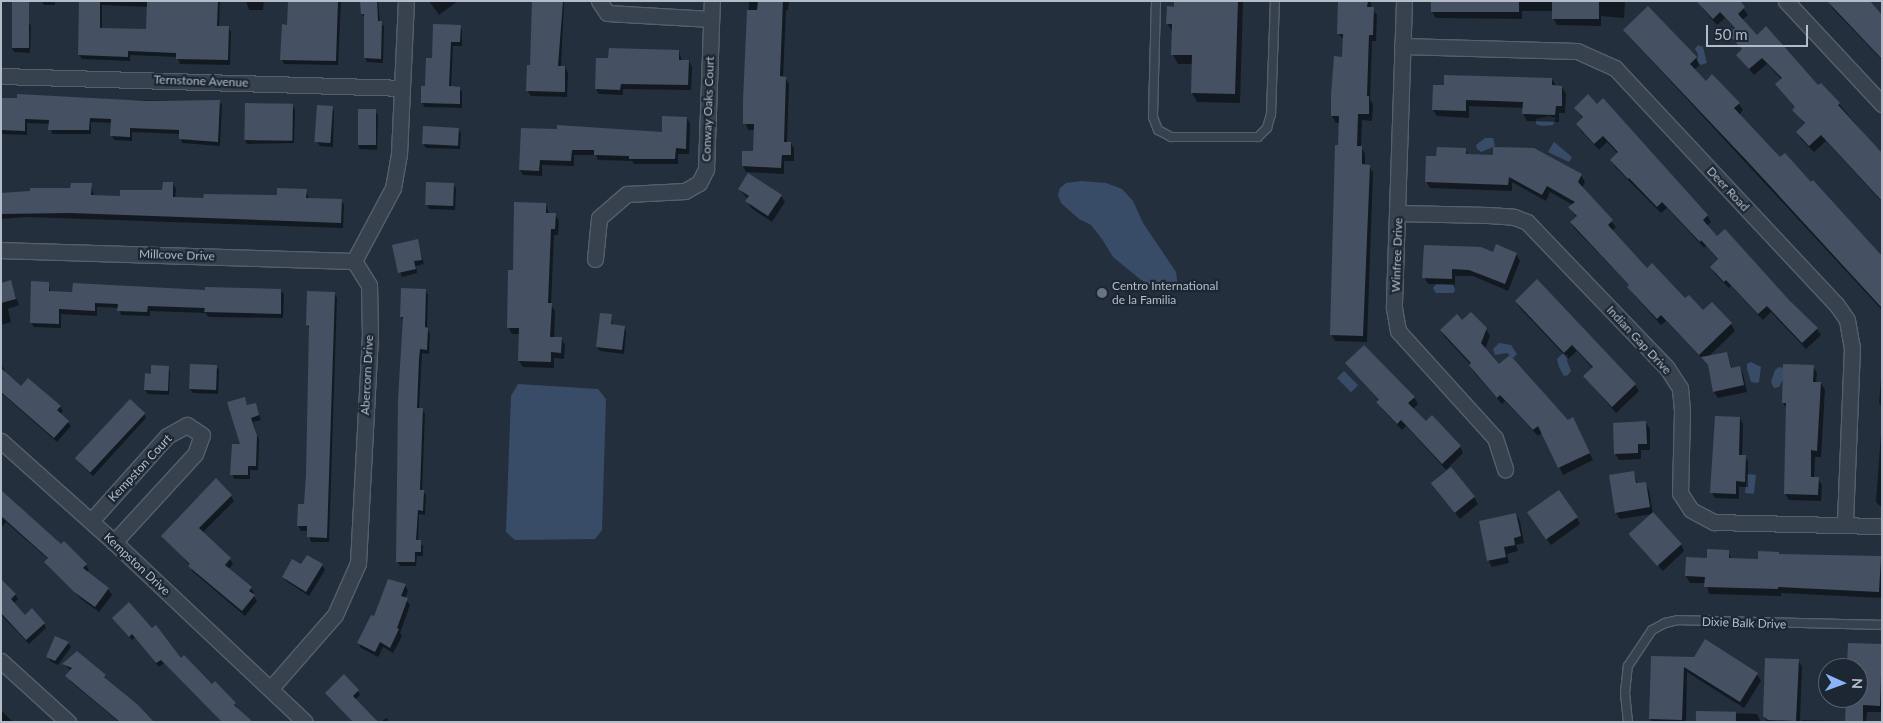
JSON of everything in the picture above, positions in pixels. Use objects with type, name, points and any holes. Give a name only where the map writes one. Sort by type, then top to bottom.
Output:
[{"type":"street","points":[[354,261],[393,188],[399,154],[406,1]]},
{"type":"street","points":[[599,1],[607,13],[711,19]]},
{"type":"street","name":"Conway Oaks Court","points":[[595,259],[599,218],[627,194],[684,191],[698,182],[706,169],[712,1]]},
{"type":"street","name":"Winfree Drive","points":[[1404,1],[1394,308],[1398,330],[1495,438],[1505,469]]},
{"type":"street","points":[[1786,1],[1882,104]]},
{"type":"street","name":"Deer Road","points":[[1402,46],[1577,51],[1615,68],[1836,304],[1847,320],[1852,347],[1845,524]]},
{"type":"street","name":"Ternstone Avenue","points":[[1,76],[401,88]]},
{"type":"street","name":"Indian Gap Drive","points":[[1398,213],[1488,215],[1514,217],[1527,222],[1667,368],[1680,388],[1680,493],[1691,510],[1714,522],[1882,526]]},
{"type":"street","name":"Millcove Drive","points":[[1,250],[354,261]]},
{"type":"street","name":"Abercorn Drive","points":[[271,688],[335,616],[358,563],[370,334],[369,285],[354,261]]},
{"type":"street","name":"Kempston Court","points":[[90,521],[168,436],[187,425],[202,435],[195,454],[114,542]]},
{"type":"street","name":"Kempston Drive","points":[[1,441],[114,542],[271,688]]},
{"type":"street","points":[[1,661],[68,722]]},
{"type":"street","points":[[271,688],[305,722]]},
{"type":"lane","points":[[1156,1],[1153,117],[1158,130],[1171,137],[1258,137],[1267,128],[1271,114],[1274,1]]},
{"type":"lane","name":"Dixie Balk Drive","points":[[1628,722],[1625,693],[1628,666],[1652,630],[1665,623],[1678,620],[1882,625]]},
{"type":"water","points":[[1698,45],[1703,47],[1707,63],[1700,65],[1697,62],[1698,54],[1695,49]]},
{"type":"water","points":[[1549,116],[1556,118],[1553,125],[1542,126],[1536,124],[1536,119]]},
{"type":"water","points":[[1485,138],[1493,138],[1495,146],[1481,152],[1477,149],[1476,145]]},
{"type":"water","points":[[1554,142],[1572,157],[1569,162],[1548,152]]},
{"type":"water","points":[[1081,181],[1106,183],[1122,189],[1133,201],[1143,223],[1176,272],[1178,287],[1170,293],[1156,289],[1140,279],[1113,257],[1091,225],[1079,219],[1061,203],[1058,195],[1060,188],[1066,183]]},
{"type":"water","points":[[1436,284],[1453,284],[1455,290],[1453,293],[1436,293],[1433,288]]},
{"type":"water","points":[[1499,343],[1511,345],[1517,354],[1513,358],[1507,353],[1495,355],[1493,349]]},
{"type":"water","points":[[1563,353],[1568,355],[1567,361],[1571,371],[1568,375],[1564,376],[1557,359]]},
{"type":"water","points":[[1751,362],[1761,367],[1759,382],[1757,383],[1751,382],[1747,369],[1747,364]]},
{"type":"water","points":[[1779,367],[1783,368],[1785,375],[1779,387],[1774,388],[1771,382],[1775,370]]},
{"type":"water","points":[[1344,371],[1358,385],[1351,392],[1337,378]]},
{"type":"water","points":[[518,384],[598,389],[606,399],[602,530],[595,539],[515,540],[506,532],[511,396]]},
{"type":"water","points":[[1747,474],[1756,475],[1754,494],[1745,493]]},
{"type":"building","points":[[12,1],[29,1],[29,48],[12,48]]},
{"type":"building","points":[[79,1],[100,1],[100,28],[146,29],[147,1],[218,1],[217,26],[229,26],[228,60],[176,59],[176,53],[128,51],[128,57],[78,55]]},
{"type":"building","points":[[288,1],[338,1],[336,61],[280,60],[282,24],[287,25]]},
{"type":"building","points":[[360,1],[377,1],[378,21],[382,21],[381,59],[364,58],[364,14],[361,14]]},
{"type":"building","points":[[532,1],[563,1],[558,66],[565,66],[565,92],[526,91],[527,65],[530,65]]},
{"type":"building","points":[[758,1],[783,1],[780,76],[786,77],[784,142],[791,142],[791,155],[782,155],[781,168],[742,166],[742,151],[753,151],[754,124],[743,124],[747,10],[757,10]]},
{"type":"building","points":[[1174,1],[1238,1],[1235,94],[1191,93],[1192,55],[1171,55],[1172,24],[1166,24],[1167,6],[1174,7]]},
{"type":"building","points":[[1338,1],[1368,1],[1367,7],[1374,7],[1373,35],[1369,35],[1367,96],[1369,96],[1369,114],[1358,114],[1357,146],[1362,146],[1362,164],[1370,165],[1363,336],[1330,335],[1335,145],[1338,145],[1339,116],[1331,116],[1331,95],[1334,56],[1342,57],[1343,34],[1337,34]]},
{"type":"building","points":[[1431,1],[1519,1],[1519,12],[1431,12]]},
{"type":"building","points":[[1552,1],[1599,1],[1599,19],[1552,19]]},
{"type":"building","points":[[1696,1],[1740,1],[1745,7],[1738,14],[1757,35],[1766,26],[1818,85],[1821,83],[1840,103],[1838,105],[1882,153],[1882,201],[1821,135],[1809,146],[1796,132],[1805,123],[1792,110],[1795,107],[1775,84],[1782,78],[1762,58],[1749,69],[1736,55],[1742,49],[1728,34],[1735,28],[1720,12],[1713,19]]},
{"type":"building","points":[[1827,1],[1870,1],[1882,15],[1882,59]]},
{"type":"building","points":[[1648,6],[1697,57],[1690,64],[1706,81],[1712,74],[1740,103],[1734,108],[1780,157],[1785,153],[1811,182],[1813,180],[1882,256],[1882,308],[1623,30]]},
{"type":"building","points":[[433,24],[461,25],[460,42],[451,42],[449,86],[460,87],[460,104],[421,103],[421,86],[425,86],[426,58],[432,58]]},
{"type":"building","points":[[609,48],[679,50],[679,60],[689,60],[688,85],[621,84],[620,90],[595,89],[596,58],[608,58]]},
{"type":"building","points":[[1444,75],[1552,78],[1552,85],[1562,86],[1562,106],[1556,106],[1555,115],[1522,114],[1523,102],[1466,100],[1466,111],[1432,110],[1433,85],[1444,85]]},
{"type":"building","points":[[17,94],[148,101],[220,100],[218,142],[179,139],[179,130],[130,128],[130,137],[110,136],[111,119],[90,118],[89,130],[48,130],[49,120],[25,119],[25,131],[1,130],[1,98],[17,98]]},
{"type":"building","points":[[1588,94],[1597,104],[1603,98],[1708,215],[1703,220],[1717,236],[1725,229],[1789,300],[1818,328],[1802,343],[1767,306],[1758,314],[1726,280],[1724,282],[1710,267],[1718,259],[1701,240],[1700,242],[1662,202],[1657,207],[1610,160],[1618,152],[1603,136],[1594,144],[1576,124],[1583,117],[1574,108]]},
{"type":"building","points":[[245,103],[293,104],[292,141],[244,140]]},
{"type":"building","points":[[317,105],[333,106],[330,143],[314,142]]},
{"type":"building","points":[[358,109],[376,109],[376,145],[358,145]]},
{"type":"building","points":[[662,116],[687,117],[686,149],[676,148],[675,159],[629,159],[629,156],[594,155],[594,150],[572,150],[571,161],[540,160],[539,171],[519,170],[521,128],[557,129],[557,125],[662,132]]},
{"type":"building","points":[[423,126],[459,128],[458,146],[422,144]]},
{"type":"building","points":[[1437,147],[1466,148],[1466,154],[1493,155],[1493,147],[1534,148],[1582,174],[1578,182],[1613,220],[1608,225],[1647,268],[1652,263],[1685,298],[1689,295],[1703,310],[1712,302],[1732,323],[1699,355],[1661,315],[1657,319],[1627,287],[1629,285],[1570,222],[1577,216],[1568,207],[1575,202],[1547,186],[1542,195],[1509,177],[1508,185],[1425,182],[1426,156],[1436,156]]},
{"type":"building","points":[[748,173],[782,195],[768,216],[745,201],[749,196],[738,189]]},
{"type":"building","points":[[163,182],[173,182],[173,197],[203,198],[204,194],[277,195],[277,188],[307,189],[306,198],[342,199],[341,223],[70,213],[1,214],[1,193],[30,191],[30,188],[70,188],[71,183],[92,183],[91,195],[120,196],[120,190],[162,190]]},
{"type":"building","points":[[426,182],[454,183],[453,206],[425,205]]},
{"type":"building","points":[[514,202],[546,203],[546,213],[556,213],[555,229],[551,229],[548,303],[552,303],[550,337],[562,337],[561,353],[551,352],[551,362],[518,361],[519,328],[507,328],[508,270],[513,270]]},
{"type":"building","points":[[418,239],[422,260],[414,261],[416,269],[398,273],[392,245]]},
{"type":"building","points":[[1496,244],[1517,253],[1505,284],[1469,270],[1452,269],[1452,279],[1422,278],[1424,245],[1481,247],[1493,252]]},
{"type":"building","points":[[1537,279],[1636,384],[1612,407],[1583,376],[1593,367],[1572,345],[1564,353],[1515,301]]},
{"type":"building","points":[[11,280],[16,299],[1,303],[1,283]]},
{"type":"building","points":[[31,281],[49,282],[49,291],[72,292],[73,283],[205,290],[205,287],[281,289],[281,314],[204,312],[205,308],[148,306],[147,312],[117,311],[118,304],[95,303],[95,311],[59,309],[59,324],[30,323]]},
{"type":"building","points":[[401,288],[426,289],[425,327],[428,328],[427,350],[420,349],[419,359],[417,408],[423,408],[420,490],[424,490],[423,511],[418,510],[416,540],[421,540],[421,552],[415,552],[415,562],[396,562],[398,399],[403,317],[400,317]]},
{"type":"building","points":[[307,291],[335,292],[327,538],[307,537],[307,526],[297,526],[298,504],[304,504],[306,474],[309,326],[306,325]]},
{"type":"building","points":[[1471,312],[1487,328],[1481,343],[1499,364],[1510,355],[1568,420],[1573,417],[1590,453],[1558,468],[1538,426],[1533,430],[1500,395],[1497,398],[1469,365],[1471,363],[1440,330],[1457,314],[1462,320]]},
{"type":"building","points":[[600,313],[612,314],[611,324],[625,326],[622,350],[596,347]]},
{"type":"building","points":[[1364,345],[1415,397],[1408,403],[1426,421],[1432,415],[1461,446],[1442,464],[1401,420],[1397,424],[1376,402],[1379,400],[1345,363]]},
{"type":"building","points":[[1727,352],[1731,368],[1740,366],[1744,385],[1713,392],[1708,365],[1701,357]]},
{"type":"building","points":[[190,364],[217,365],[216,390],[189,389]]},
{"type":"building","points":[[1783,364],[1814,365],[1813,382],[1821,382],[1817,451],[1811,450],[1811,477],[1819,477],[1818,495],[1784,494],[1786,403],[1782,403]]},
{"type":"building","points":[[151,365],[169,366],[168,391],[144,390],[145,373],[151,374]]},
{"type":"building","points":[[1,368],[21,386],[28,378],[61,406],[57,410],[69,421],[54,438],[1,392]]},
{"type":"building","points":[[245,397],[247,405],[256,403],[259,415],[251,418],[257,435],[256,466],[248,466],[248,475],[230,475],[232,444],[240,444],[227,402]]},
{"type":"building","points":[[130,399],[145,413],[90,473],[75,458]]},
{"type":"building","points":[[1715,416],[1740,417],[1739,455],[1746,455],[1745,482],[1736,481],[1736,494],[1710,493]]},
{"type":"building","points":[[1646,421],[1647,444],[1638,444],[1638,453],[1614,454],[1613,423]]},
{"type":"building","points":[[1451,467],[1475,497],[1455,513],[1431,483]]},
{"type":"building","points":[[1634,471],[1636,483],[1646,482],[1650,507],[1615,513],[1609,475]]},
{"type":"building","points":[[216,478],[232,495],[199,528],[231,558],[225,565],[252,587],[249,591],[255,595],[242,611],[188,566],[190,564],[161,536]]},
{"type":"building","points":[[1,490],[61,544],[64,541],[87,564],[83,568],[109,588],[95,607],[74,592],[44,562],[48,558],[1,516]]},
{"type":"building","points":[[1559,490],[1578,517],[1546,539],[1527,512]]},
{"type":"building","points":[[1653,512],[1682,544],[1657,566],[1628,534]]},
{"type":"building","points":[[1516,513],[1521,536],[1514,538],[1515,545],[1504,547],[1506,557],[1487,561],[1479,521]]},
{"type":"building","points":[[1707,549],[1729,550],[1729,558],[1758,559],[1758,551],[1779,552],[1779,554],[1881,556],[1879,592],[1778,587],[1778,589],[1704,587],[1705,577],[1685,576],[1686,557],[1707,558]]},
{"type":"building","points":[[307,555],[323,564],[306,592],[282,577],[292,559],[301,564]]},
{"type":"building","points":[[1,579],[16,594],[11,599],[25,615],[32,608],[45,623],[26,640],[1,613]]},
{"type":"building","points":[[388,579],[406,584],[401,596],[408,598],[397,628],[399,629],[390,648],[380,642],[375,652],[357,643],[371,615],[374,616]]},
{"type":"building","points":[[129,602],[152,628],[156,625],[181,658],[184,655],[212,684],[215,681],[236,703],[234,705],[253,722],[222,722],[161,660],[156,663],[132,634],[129,637],[112,618]]},
{"type":"building","points":[[55,636],[69,642],[55,661],[46,657]]},
{"type":"building","points":[[1705,639],[1758,673],[1740,702],[1684,667],[1682,720],[1649,719],[1651,656],[1694,657]]},
{"type":"building","points":[[1848,643],[1882,644],[1880,706],[1868,705],[1868,658],[1847,658]]},
{"type":"building","points":[[77,651],[106,675],[104,677],[138,705],[154,722],[120,722],[65,676],[72,668],[62,664]]},
{"type":"building","points":[[1765,658],[1799,659],[1796,721],[1768,720],[1763,716]]},
{"type":"building","points":[[344,674],[359,690],[353,696],[378,722],[353,722],[325,693]]},
{"type":"building","points":[[1846,708],[1863,708],[1863,722],[1845,722]]},
{"type":"building","points":[[1696,711],[1736,712],[1736,722],[1696,722]]},
{"type":"place","name":"Centro International de la Familia","points":[[1102,293]]}]
